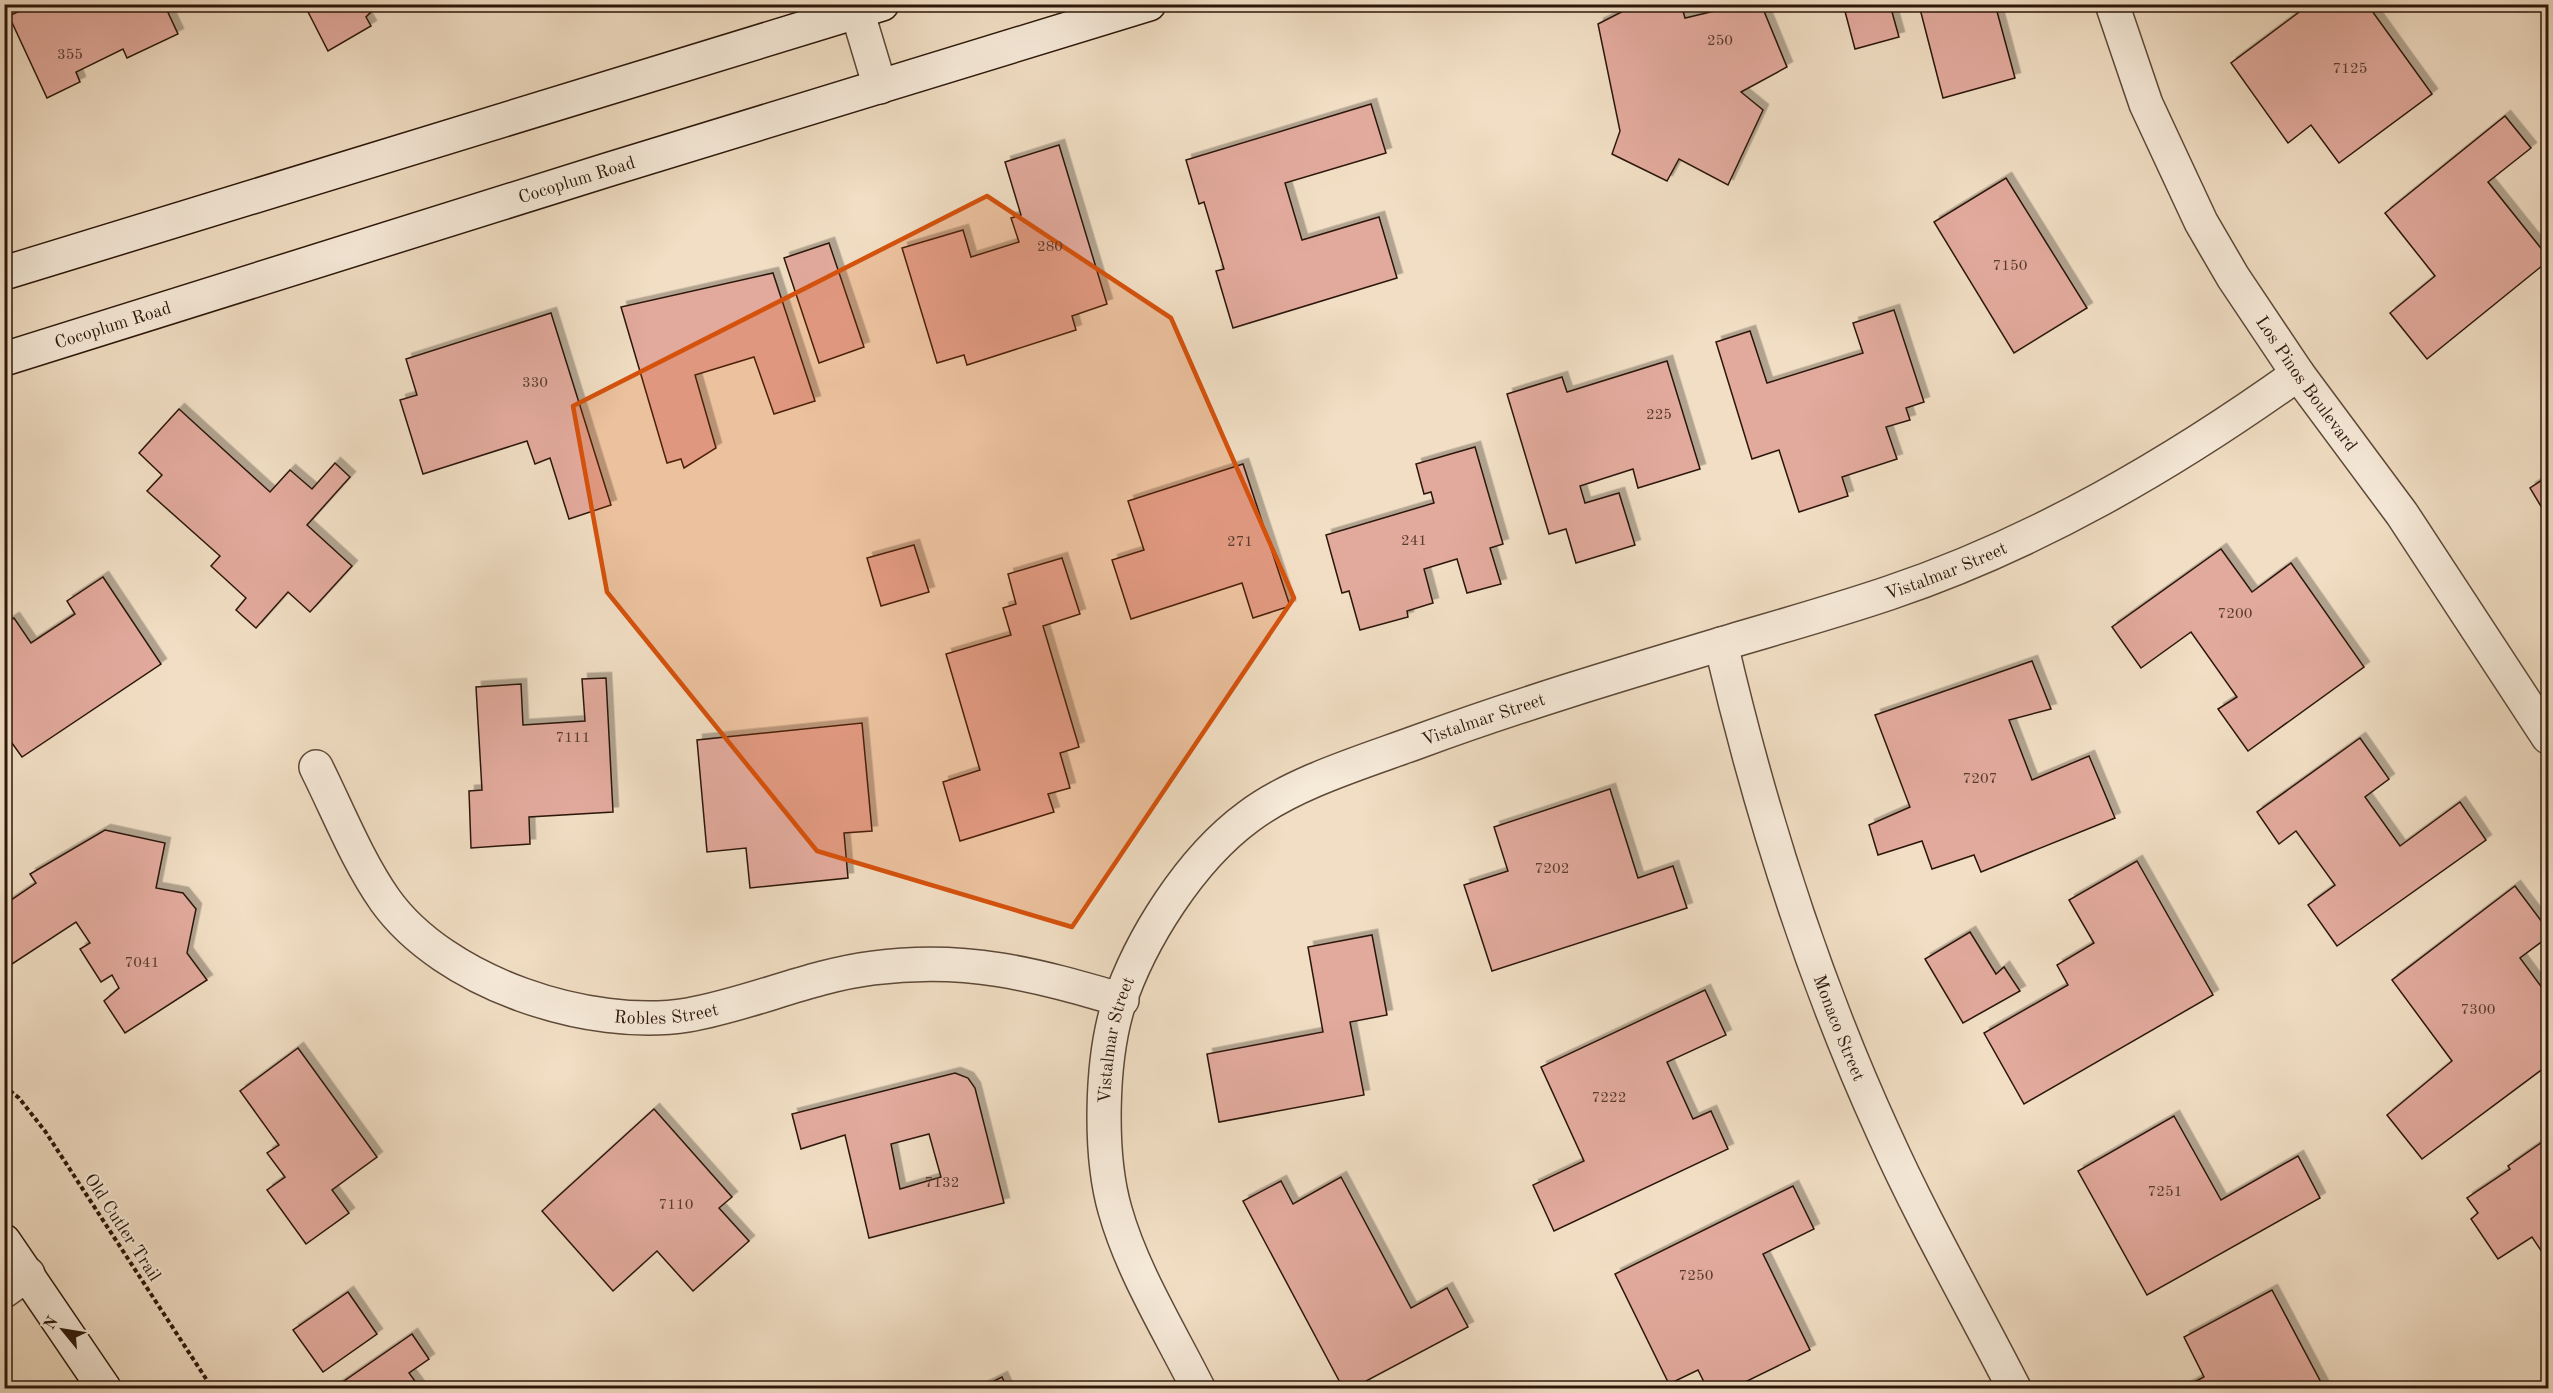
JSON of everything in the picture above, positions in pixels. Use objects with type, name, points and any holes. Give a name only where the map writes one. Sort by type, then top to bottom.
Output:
[{"type":"street","name":"Cocoplum Road","points":[[4,359],[1149,4]]},
{"type":"street","name":"Los Pinos Boulevard","points":[[2112,4],[2146,104],[2201,222],[2239,287],[2298,374],[2402,514],[2548,736]]},
{"type":"street","points":[[4,273],[865,7],[880,87]]},
{"type":"street","name":"Vistalmar Street","points":[[1198,1389],[1127,1245],[1107,1178],[1104,1096],[1111,1047],[1122,999],[1138,958],[1167,908],[1189,877],[1218,843],[1249,816],[1280,797],[1312,782],[1541,698],[1894,591],[2011,544],[2148,474],[2193,447],[2298,374]]},
{"type":"street","name":"Monaco Street","points":[[1721,644],[1738,717],[1796,911],[1829,1002],[1884,1135],[2014,1389]]},
{"type":"street","name":"Robles Street","points":[[316,767],[372,877],[385,900],[403,922],[446,957],[468,971],[540,1001],[593,1012],[658,1018],[715,1010],[842,973],[926,964],[963,964],[1004,969],[1122,999]]},
{"type":"street","points":[[4,1241],[16,1283],[104,1389]]},
{"type":"path","name":"Old Cutler Trail","points":[[4,1086],[26,1106],[45,1131],[212,1389]]},
{"type":"highlighted area","points":[[987,196],[1171,318],[1294,598],[1072,927],[817,851],[607,592],[573,406]]},
{"type":"building","points":[[34,4],[164,4],[178,34],[127,58],[123,49],[76,72],[80,82],[47,98],[9,16]]},
{"type":"building","points":[[304,4],[379,4],[366,17],[371,26],[328,51]]},
{"type":"building","points":[[1637,4],[1681,4],[1685,18],[1744,4],[1761,4],[1787,67],[1741,92],[1763,110],[1728,185],[1679,159],[1667,181],[1612,154],[1620,131],[1598,24]]},
{"type":"building","points":[[1843,4],[1995,4],[2015,78],[1943,98],[1919,5],[1892,12],[1899,37],[1855,49]]},
{"type":"building","points":[[2310,4],[2367,4],[2432,94],[2339,163],[2311,125],[2288,143],[2231,63]]},
{"type":"building","points":[[1371,104],[1386,153],[1285,183],[1302,240],[1379,217],[1397,278],[1233,328],[1216,271],[1224,269],[1204,202],[1199,204],[1186,160]]},
{"type":"building","points":[[2505,116],[2531,148],[2488,182],[2548,257],[2548,261],[2427,359],[2390,313],[2435,276],[2385,213]]},
{"type":"building","points":[[1059,145],[1107,304],[1072,316],[1076,330],[967,365],[964,355],[937,363],[902,248],[963,230],[971,257],[1019,242],[1011,218],[1021,215],[1005,162]]},
{"type":"building","points":[[2006,178],[2087,308],[2014,353],[1934,222]]},
{"type":"building","points":[[829,243],[864,347],[819,363],[784,258]]},
{"type":"building","points":[[773,273],[815,401],[774,414],[754,357],[695,375],[716,448],[684,468],[681,459],[667,463],[621,307]]},
{"type":"building","points":[[1894,310],[1924,402],[1906,408],[1910,420],[1886,427],[1897,459],[1842,477],[1848,496],[1799,512],[1779,450],[1752,459],[1716,342],[1750,331],[1767,383],[1863,353],[1853,323]]},
{"type":"building","points":[[551,313],[611,505],[569,519],[550,458],[535,464],[527,441],[423,474],[400,400],[417,395],[406,359]]},
{"type":"building","points":[[1667,361],[1700,469],[1638,488],[1633,469],[1580,486],[1585,503],[1619,493],[1635,545],[1576,563],[1566,529],[1549,534],[1507,394],[1562,377],[1567,392]]},
{"type":"building","points":[[179,409],[270,492],[290,470],[312,489],[335,463],[350,477],[307,525],[352,566],[310,612],[288,592],[256,628],[236,610],[246,598],[211,566],[220,556],[147,491],[162,475],[139,453]]},
{"type":"building","points":[[1475,447],[1503,544],[1490,548],[1501,584],[1467,593],[1457,559],[1424,569],[1433,603],[1407,611],[1408,617],[1360,630],[1349,591],[1342,593],[1326,535],[1434,503],[1431,492],[1424,494],[1416,464]]},
{"type":"building","points":[[1243,464],[1290,606],[1253,618],[1242,583],[1131,619],[1112,560],[1144,550],[1128,501]]},
{"type":"building","points":[[2548,476],[2548,518],[2530,488]]},
{"type":"building","points":[[914,545],[929,592],[881,606],[867,558]]},
{"type":"building","points":[[2221,549],[2252,592],[2291,563],[2364,667],[2248,751],[2218,709],[2237,697],[2191,632],[2141,668],[2112,627]]},
{"type":"building","points":[[1062,558],[1080,614],[1043,626],[1079,747],[1060,753],[1070,788],[1048,794],[1054,812],[960,841],[943,782],[980,770],[946,654],[1011,635],[1003,608],[1016,604],[1008,574]]},
{"type":"building","points":[[103,577],[161,664],[22,757],[4,732],[4,624],[14,618],[31,643],[75,614],[67,601]]},
{"type":"building","points":[[2032,661],[2051,709],[2009,720],[2032,780],[2089,756],[2115,818],[1981,872],[1974,855],[1932,869],[1922,841],[1878,855],[1869,825],[1910,807],[1875,715]]},
{"type":"building","points":[[606,678],[613,812],[529,817],[530,844],[471,848],[469,791],[482,790],[476,687],[521,684],[523,725],[585,721],[582,679]]},
{"type":"building","points":[[862,723],[872,831],[844,833],[848,878],[750,888],[746,848],[707,852],[697,740]]},
{"type":"building","points":[[2360,738],[2389,779],[2365,797],[2400,846],[2460,802],[2486,840],[2337,946],[2308,905],[2335,885],[2296,831],[2279,844],[2257,812]]},
{"type":"building","points":[[1610,789],[1638,878],[1673,866],[1687,908],[1492,971],[1464,885],[1508,871],[1494,827]]},
{"type":"building","points":[[105,830],[165,843],[156,888],[183,893],[196,909],[187,953],[207,980],[125,1033],[104,1001],[119,988],[112,975],[101,982],[80,949],[90,943],[76,922],[12,964],[4,954],[4,905],[36,883],[30,874]]},
{"type":"building","points":[[2137,861],[2213,995],[2024,1104],[1984,1033],[2068,985],[2057,965],[2094,943],[2069,900]]},
{"type":"building","points":[[2515,886],[2548,930],[2548,937],[2520,958],[2548,996],[2548,1065],[2422,1159],[2387,1115],[2452,1061],[2392,980]]},
{"type":"building","points":[[1970,932],[1996,974],[2004,967],[2020,991],[1963,1023],[1925,959]]},
{"type":"building","points":[[1372,935],[1387,1015],[1350,1022],[1364,1095],[1219,1122],[1207,1054],[1323,1032],[1308,947]]},
{"type":"building","points":[[1705,990],[1726,1035],[1667,1062],[1693,1119],[1711,1111],[1728,1149],[1554,1231],[1533,1185],[1584,1161],[1541,1067]]},
{"type":"building","points":[[298,1048],[377,1157],[332,1190],[349,1213],[306,1244],[267,1190],[285,1177],[267,1153],[279,1145],[240,1091]]},
{"type":"building","points":[[955,1073],[968,1078],[975,1088],[1004,1203],[869,1238],[845,1135],[801,1149],[792,1114]],"holes":[[[929,1134],[941,1177],[900,1189],[891,1144]]]},
{"type":"building","points":[[654,1109],[732,1197],[719,1208],[749,1241],[693,1291],[657,1251],[613,1291],[542,1211]]},
{"type":"building","points":[[2174,1116],[2221,1200],[2298,1156],[2320,1198],[2147,1295],[2078,1171]]},
{"type":"building","points":[[2548,1138],[2548,1261],[2532,1237],[2498,1259],[2471,1219],[2478,1213],[2467,1198],[2510,1169],[2508,1166]]},
{"type":"building","points":[[1341,1177],[1411,1308],[1447,1288],[1468,1327],[1353,1388],[1343,1388],[1243,1201],[1281,1181],[1293,1204]]},
{"type":"building","points":[[1793,1186],[1814,1229],[1763,1254],[1810,1350],[1733,1388],[1707,1388],[1698,1370],[1669,1384],[1615,1274]]},
{"type":"building","points":[[2272,1290],[2324,1388],[2183,1388],[2204,1377],[2184,1337]]},
{"type":"building","points":[[348,1292],[377,1334],[323,1372],[293,1330]]},
{"type":"building","points":[[412,1334],[429,1359],[409,1373],[420,1388],[334,1388]]},
{"type":"building","points":[[1002,1377],[1007,1388],[980,1388]]}]
